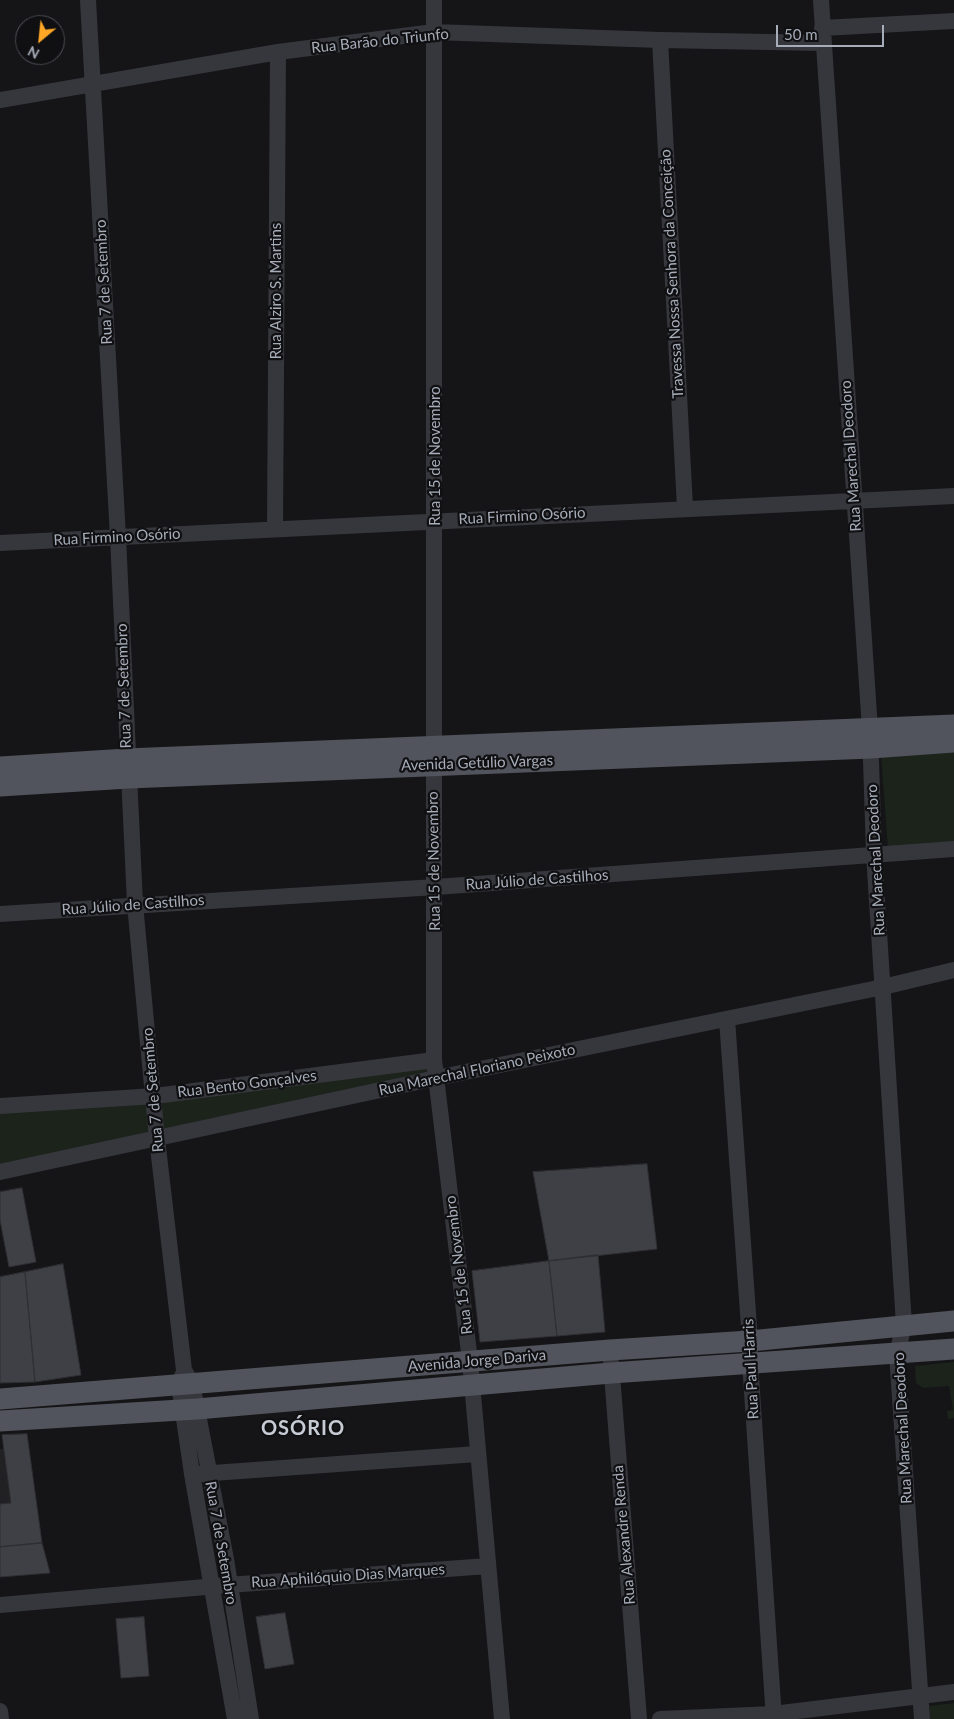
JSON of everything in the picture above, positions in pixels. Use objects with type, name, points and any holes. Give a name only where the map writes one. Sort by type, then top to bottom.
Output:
[{"type":"main road","name":"Avenida Getúlio Vargas","points":[[871,738],[954,725]]},
{"type":"main road","name":"Avenida Getúlio Vargas","points":[[0,767],[127,768],[871,738],[954,742]]},
{"type":"main road","name":"Avenida Getúlio Vargas","points":[[0,786],[127,768]]},
{"type":"main road","name":"Avenida Jorge Dariva","points":[[0,1399],[185,1380],[750,1341],[954,1321]]},
{"type":"main road","name":"Avenida Jorge Dariva","points":[[0,1420],[190,1409],[750,1362],[954,1349]]},
{"type":"street","name":"Rua 7 de Setembro","points":[[88,0],[118,537],[127,768],[135,904],[158,1139],[185,1380],[190,1409],[209,1473],[235,1719]]},
{"type":"street","name":"Rua 15 de Novembro","points":[[434,0],[434,755],[436,887],[434,1060],[470,1361],[502,1719]]},
{"type":"street","name":"Rua Marechal Deodoro","points":[[821,0],[871,738],[874,854],[904,1325],[897,1354],[922,1719]]},
{"type":"street","name":"Rua Barão do Triunfo","points":[[0,100],[278,52],[434,32],[660,40],[823,35],[954,20]]},
{"type":"street","name":"Travessa Nossa Senhora da Conceição","points":[[660,40],[685,508]]},
{"type":"street","name":"Rua Alziro S. Martins","points":[[274,529],[278,52]]},
{"type":"street","name":"Rua Firmino Osório","points":[[0,543],[954,496]]},
{"type":"street","name":"Rua Júlio de Castilhos","points":[[0,914],[135,904],[436,887],[954,849]]},
{"type":"street","name":"Rua Marechal Floriano Peixoto","points":[[0,1172],[436,1078],[883,987],[954,970]]},
{"type":"street","name":"Rua Paul Harris","points":[[727,1020],[750,1341],[773,1716]]},
{"type":"street","name":"Rua Bento Gonçalves","points":[[0,1106],[155,1096],[434,1060]]},
{"type":"street","name":"Rua Alexandre Renda","points":[[610,1350],[638,1719]]},
{"type":"street","name":"Rua 7 de Setembro","points":[[190,1409],[192,1474],[221,1586],[251,1719]]},
{"type":"street","points":[[192,1474],[477,1454]]},
{"type":"street","name":"Rua Aphilóquio Dias Marques","points":[[0,1605],[488,1566]]},
{"type":"street","points":[[660,1719],[773,1716],[954,1692]]},
{"type":"street","points":[[0,1711],[1,1719]]},
{"type":"shaded area","points":[[954,748],[954,845],[888,849],[881,754]]},
{"type":"shaded area","points":[[428,1065],[428,1074],[162,1134],[159,1098]]},
{"type":"shaded area","points":[[147,1101],[150,1134],[0,1167],[0,1112]]},
{"type":"shaded area","points":[[954,1362],[954,1418],[948,1419],[947,1411],[953,1410],[949,1386],[923,1388],[916,1383],[915,1366]]},
{"type":"shaded area","points":[[0,1449],[4,1449],[11,1503],[0,1504]]},
{"type":"shaded area","points":[[954,1703],[954,1719],[930,1719],[929,1706]]},
{"type":"building","points":[[647,1164],[657,1249],[549,1261],[533,1172]]},
{"type":"building","points":[[22,1188],[36,1262],[9,1267],[0,1220],[0,1192]]},
{"type":"building","points":[[598,1255],[605,1332],[557,1336],[549,1261]]},
{"type":"building","points":[[549,1261],[557,1336],[480,1342],[472,1271]]},
{"type":"building","points":[[63,1264],[81,1375],[35,1382],[25,1272]]},
{"type":"building","points":[[25,1272],[35,1382],[0,1383],[0,1277]]},
{"type":"building","points":[[27,1434],[42,1543],[0,1547],[0,1504],[11,1503],[2,1435]]},
{"type":"building","points":[[42,1543],[50,1573],[0,1577],[0,1547]]},
{"type":"building","points":[[285,1613],[294,1664],[265,1669],[256,1617]]},
{"type":"building","points":[[144,1617],[149,1676],[121,1678],[116,1619]]},
{"type":"district","name":"OSÓRIO","points":[[303,1429]]}]
